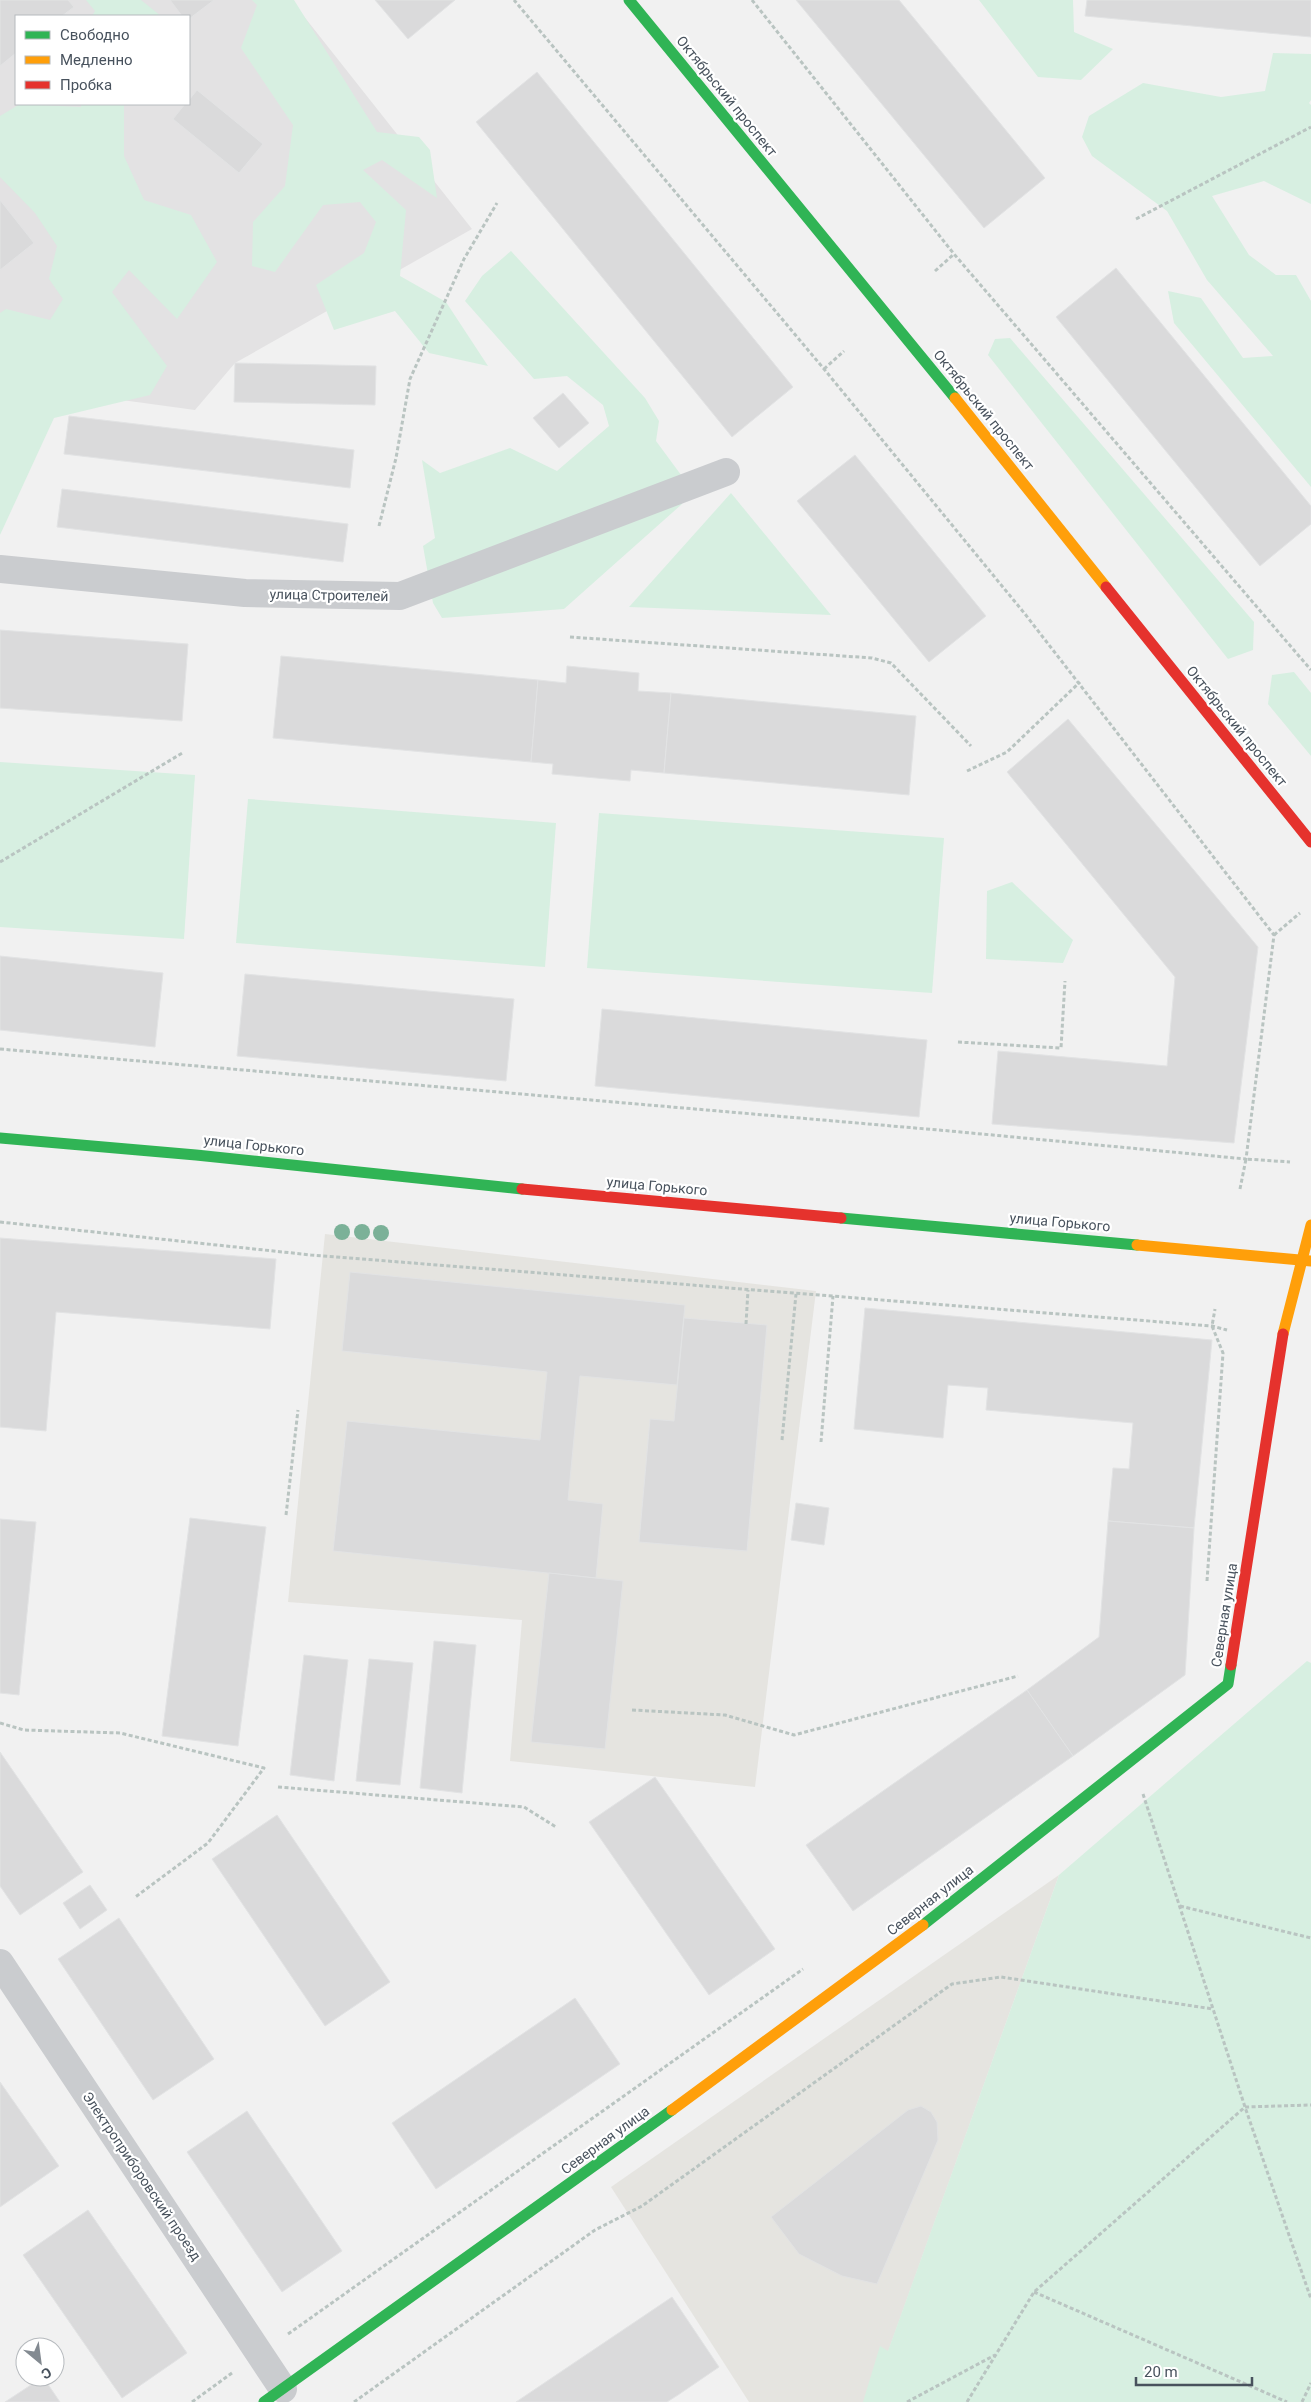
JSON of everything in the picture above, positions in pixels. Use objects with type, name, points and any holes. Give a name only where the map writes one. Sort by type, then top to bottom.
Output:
[{"type":"main road","name":"Октябрьский проспект","points":[[629,0],[916,350],[1311,842]]},
{"type":"main road","name":"улица Горького","points":[[0,1138],[1307,1261]]},
{"type":"main road","name":"Северная улица","points":[[273,2395],[727,2071],[916,1931],[1228,1684],[1284,1331],[1307,1261],[1311,1225]]},
{"type":"street","name":"улица Строителей","points":[[0,569],[245,593],[400,596],[726,472]]},
{"type":"street","name":"Электроприборовский проезд","points":[[0,1963],[260,2354],[273,2395]]},
{"type":"path","points":[[514,0],[824,369],[1080,682],[1274,935]]},
{"type":"path","points":[[752,0],[954,254],[1311,670]]},
{"type":"path","points":[[1136,219],[1311,127]]},
{"type":"path","points":[[379,526],[396,458],[410,379],[464,259],[497,203]]},
{"type":"path","points":[[935,271],[954,254]]},
{"type":"path","points":[[824,369],[844,351]]},
{"type":"path","points":[[570,637],[872,658],[891,663],[971,746]]},
{"type":"path","points":[[968,771],[1007,752],[1080,682]]},
{"type":"path","points":[[0,862],[184,752]]},
{"type":"path","points":[[1240,1189],[1246,1159],[1274,935],[1300,913]]},
{"type":"path","points":[[958,1042],[1062,1048],[1065,982]]},
{"type":"path","points":[[0,1049],[1290,1162]]},
{"type":"path","points":[[0,1222],[311,1255],[1212,1326],[1228,1330]]},
{"type":"path","points":[[746,1324],[748,1290]]},
{"type":"path","points":[[782,1440],[796,1294]]},
{"type":"path","points":[[821,1442],[833,1296]]},
{"type":"path","points":[[1207,1587],[1223,1353],[1212,1326],[1215,1309]]},
{"type":"path","points":[[286,1515],[298,1410]]},
{"type":"path","points":[[632,1710],[725,1715],[794,1735],[1018,1676]]},
{"type":"path","points":[[0,1723],[24,1730],[120,1733],[264,1768],[208,1843],[134,1898]]},
{"type":"path","points":[[1132,1761],[1245,2107],[1311,2299]]},
{"type":"path","points":[[278,1787],[524,1807],[556,1827]]},
{"type":"path","points":[[1180,1906],[1311,1938]]},
{"type":"path","points":[[192,2402],[808,1965]]},
{"type":"path","points":[[354,2402],[595,2230],[642,2206],[952,1984],[1001,1977],[1213,2009]]},
{"type":"path","points":[[967,2402],[1034,2292],[1245,2107],[1311,2105]]},
{"type":"path","points":[[1034,2292],[1287,2402]]},
{"type":"path","points":[[907,2402],[996,2355]]},
{"type":"path","points":[[1302,2402],[1311,2383]]},
{"type":"shaded area","points":[[0,0],[291,0],[472,229],[235,363],[195,410],[56,391],[0,500]]},
{"type":"shaded area","points":[[325,1234],[816,1291],[755,1787],[510,1761],[522,1620],[288,1602]]},
{"type":"shaded area","points":[[1059,1875],[870,2402],[749,2402],[611,2187]]},
{"type":"green space","points":[[86,0],[141,0],[160,15],[93,15],[95,11]]},
{"type":"green space","points":[[252,0],[294,0],[377,132],[419,137],[430,150],[437,198],[382,160],[363,170],[406,210],[400,276],[446,302],[488,366],[429,353],[395,311],[334,330],[316,285],[364,253],[376,222],[360,202],[323,205],[275,272],[252,266],[253,222],[285,186],[293,125],[241,48],[257,5]]},
{"type":"green space","points":[[979,0],[1073,0],[1074,32],[1113,49],[1081,80],[1038,77]]},
{"type":"green space","points":[[1273,53],[1311,54],[1311,100],[1309,103],[1311,105],[1311,204],[1264,181],[1212,196],[1249,255],[1276,275],[1296,275],[1311,301],[1311,487],[1174,323],[1168,291],[1201,298],[1243,358],[1273,356],[1207,280],[1167,211],[1092,156],[1082,137],[1089,116],[1143,83],[1221,97],[1265,91]]},
{"type":"green space","points":[[18,105],[81,107],[81,105],[124,105],[124,156],[144,200],[191,215],[217,262],[177,319],[129,270],[112,292],[167,366],[150,395],[54,418],[0,535],[0,313],[6,309],[50,320],[63,299],[49,279],[57,246],[35,213],[0,177],[0,116]]},
{"type":"green space","points":[[511,251],[645,398],[659,421],[656,441],[687,483],[682,504],[564,609],[442,618],[433,603],[423,546],[435,538],[422,460],[440,473],[510,448],[557,471],[609,426],[603,405],[567,376],[534,379],[465,301],[482,276]]},
{"type":"green space","points":[[1010,338],[1254,622],[1253,650],[1228,659],[988,355],[995,339]]},
{"type":"green space","points":[[731,493],[831,615],[629,607]]},
{"type":"green space","points":[[1294,672],[1311,693],[1311,756],[1268,704],[1272,675]]},
{"type":"green space","points":[[0,762],[195,775],[184,939],[0,927]]},
{"type":"green space","points":[[248,799],[556,823],[545,967],[236,943]]},
{"type":"green space","points":[[599,813],[944,838],[932,993],[587,968]]},
{"type":"green space","points":[[1012,882],[1073,940],[1063,963],[986,959],[987,891]]},
{"type":"green space","points":[[1307,1661],[1311,1663],[1311,2402],[863,2402],[880,2346],[888,2351],[1059,1875]]},
{"type":"building","points":[[0,0],[68,0],[74,7],[63,15],[15,15],[15,54],[0,66]]},
{"type":"building","points":[[170,0],[214,0],[190,18],[190,15],[181,15]]},
{"type":"building","points":[[375,0],[455,0],[408,39]]},
{"type":"building","points":[[796,0],[899,0],[1045,178],[984,228]]},
{"type":"building","points":[[1087,0],[1311,0],[1311,37],[1085,16]]},
{"type":"building","points":[[537,72],[793,387],[732,437],[476,122]]},
{"type":"building","points":[[197,90],[263,144],[239,173],[173,119],[184,105],[190,105],[190,99]]},
{"type":"building","points":[[0,200],[34,243],[0,270]]},
{"type":"building","points":[[1116,268],[1311,506],[1311,524],[1260,566],[1056,317]]},
{"type":"building","points":[[235,363],[376,366],[375,405],[234,402]]},
{"type":"building","points":[[563,393],[589,423],[559,448],[533,418]]},
{"type":"building","points":[[69,416],[354,450],[350,488],[64,454]]},
{"type":"building","points":[[855,455],[986,616],[929,662],[797,501]]},
{"type":"building","points":[[62,489],[348,524],[343,562],[57,527]]},
{"type":"building","points":[[0,630],[188,644],[182,721],[0,708]]},
{"type":"building","points":[[281,656],[538,680],[531,762],[273,738]]},
{"type":"building","points":[[567,666],[639,673],[638,691],[671,693],[664,773],[631,770],[630,781],[552,774],[553,764],[531,762],[538,680],[566,683]]},
{"type":"building","points":[[671,693],[916,716],[909,795],[664,773]]},
{"type":"building","points":[[1068,719],[1258,947],[1234,1143],[992,1124],[998,1051],[1167,1066],[1175,977],[1007,772]]},
{"type":"building","points":[[0,956],[163,973],[155,1047],[0,1030]]},
{"type":"building","points":[[245,974],[514,999],[506,1081],[237,1056]]},
{"type":"building","points":[[602,1009],[927,1040],[919,1117],[595,1086]]},
{"type":"building","points":[[0,1238],[276,1259],[270,1329],[56,1312],[46,1431],[0,1427]]},
{"type":"building","points":[[350,1272],[685,1305],[677,1385],[580,1376],[568,1500],[603,1504],[596,1578],[333,1551],[347,1421],[540,1440],[547,1372],[342,1351]]},
{"type":"building","points":[[865,1308],[1212,1340],[1194,1528],[1108,1521],[1113,1468],[1129,1469],[1133,1423],[986,1410],[988,1388],[948,1385],[943,1438],[854,1429]]},
{"type":"building","points":[[684,1318],[767,1325],[747,1551],[639,1542],[650,1419],[674,1421]]},
{"type":"building","points":[[796,1503],[829,1508],[824,1545],[791,1540]]},
{"type":"building","points":[[190,1518],[266,1527],[238,1746],[162,1736]]},
{"type":"building","points":[[0,1519],[36,1522],[19,1695],[0,1693]]},
{"type":"building","points":[[1108,1521],[1194,1528],[1185,1675],[1073,1756],[1027,1690],[1099,1637]]},
{"type":"building","points":[[549,1573],[623,1581],[605,1749],[531,1742]]},
{"type":"building","points":[[434,1641],[476,1645],[462,1793],[420,1788]]},
{"type":"building","points":[[304,1655],[348,1660],[334,1781],[290,1775]]},
{"type":"building","points":[[369,1659],[413,1663],[400,1785],[356,1781]]},
{"type":"building","points":[[1027,1690],[1073,1756],[853,1911],[806,1845]]},
{"type":"building","points":[[0,1752],[83,1872],[20,1915],[0,1886]]},
{"type":"building","points":[[655,1777],[775,1949],[709,1995],[589,1822]]},
{"type":"building","points":[[277,1815],[390,1982],[325,2026],[212,1859]]},
{"type":"building","points":[[90,1885],[107,1910],[80,1929],[63,1903]]},
{"type":"building","points":[[119,1918],[214,2059],[153,2100],[58,1959]]},
{"type":"building","points":[[575,1998],[620,2064],[436,2189],[392,2123]]},
{"type":"building","points":[[0,2082],[59,2166],[0,2207]]},
{"type":"building","points":[[921,2106],[931,2112],[937,2122],[938,2140],[877,2284],[842,2276],[799,2254],[771,2217],[908,2110]]},
{"type":"building","points":[[247,2111],[342,2251],[282,2292],[187,2152]]},
{"type":"building","points":[[88,2210],[187,2353],[122,2398],[23,2255]]},
{"type":"building","points":[[672,2297],[719,2367],[678,2395],[667,2402],[516,2402]]},
{"type":"building","points":[[28,2387],[50,2387],[60,2402],[5,2402]]},
{"type":"traffic: fast","points":[[629,0],[955,398]]},
{"type":"traffic: fast","points":[[0,1138],[196,1155],[522,1189]]},
{"type":"traffic: fast","points":[[841,1218],[1137,1245]]},
{"type":"traffic: fast","points":[[923,1925],[1228,1684],[1231,1665]]},
{"type":"traffic: fast","points":[[264,2402],[672,2110]]},
{"type":"traffic: slow","points":[[955,398],[1106,587]]},
{"type":"traffic: slow","points":[[1283,1334],[1311,1225]]},
{"type":"traffic: slow","points":[[1137,1245],[1311,1261]]},
{"type":"traffic: slow","points":[[672,2110],[923,1925]]},
{"type":"traffic: jam","points":[[1106,587],[1311,842]]},
{"type":"traffic: jam","points":[[522,1189],[841,1218]]},
{"type":"traffic: jam","points":[[1231,1665],[1283,1334]]}]
